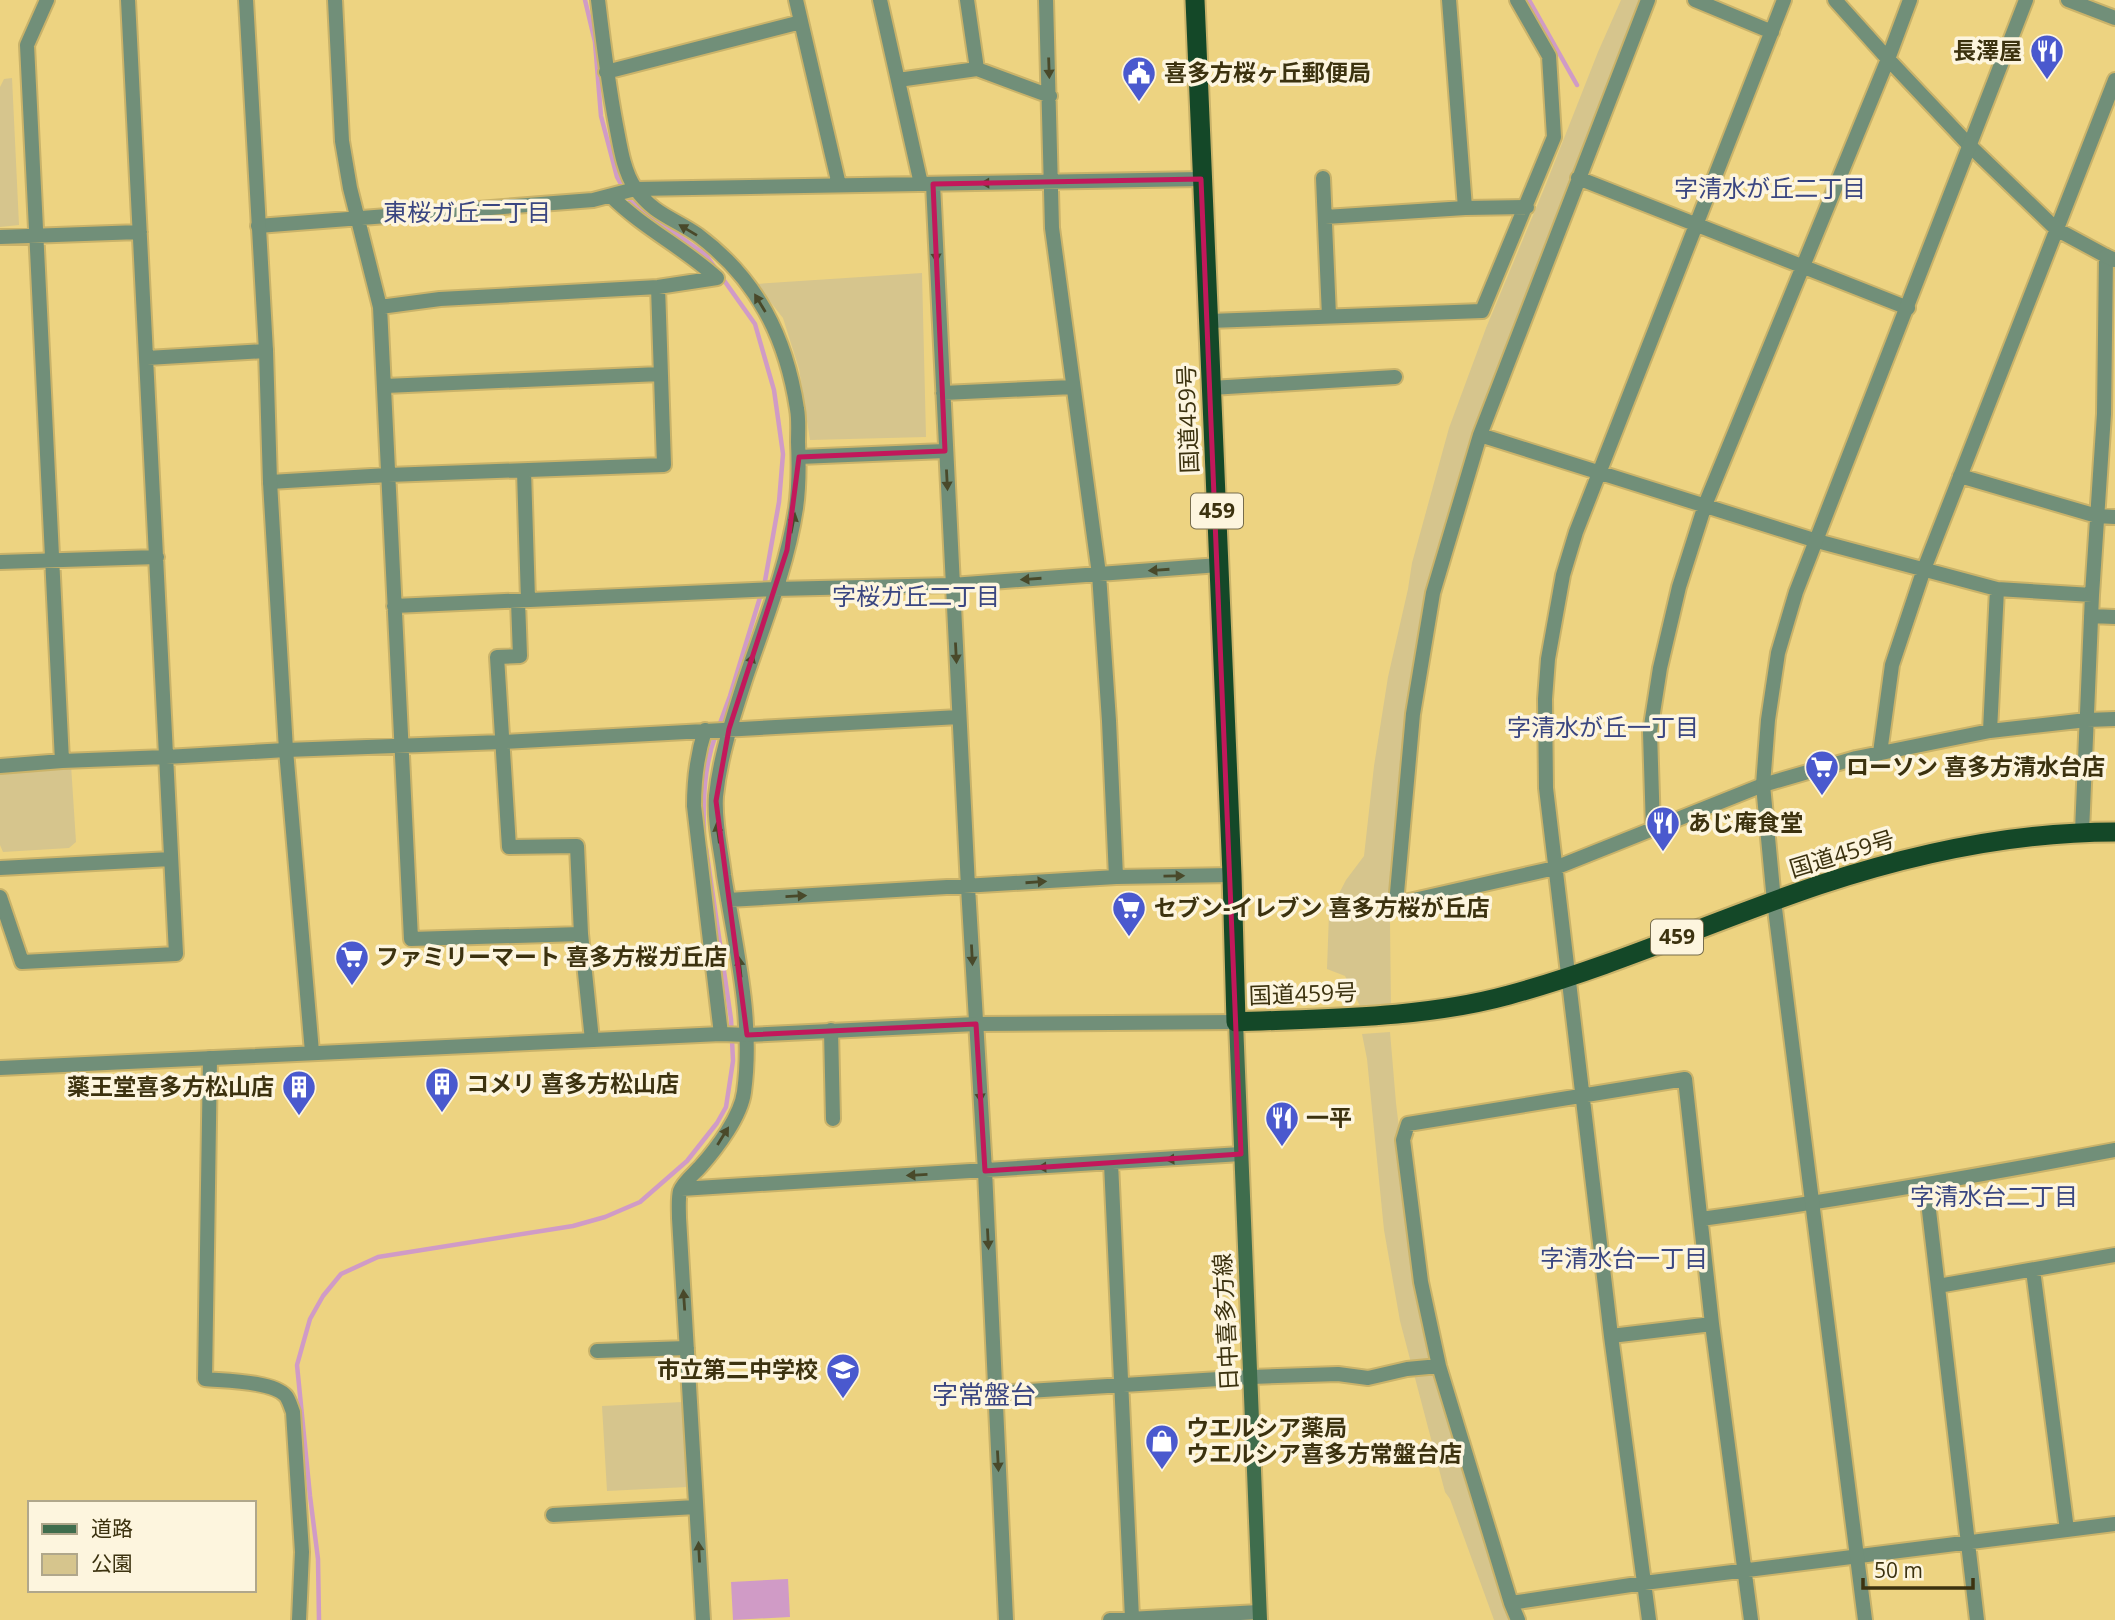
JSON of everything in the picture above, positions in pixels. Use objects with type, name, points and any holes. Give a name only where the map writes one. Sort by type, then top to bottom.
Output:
[{"type":"highway","name":"国道459号","points":[[1195,0],[1236,1022],[1377,1016],[1506,996],[1567,978],[1820,885],[1907,859],[1964,846],[2082,832],[2115,832]]},
{"type":"main road","name":"日中喜多方線","points":[[1236,1022],[1259,1616]]},
{"type":"street","points":[[47,0],[27,45],[62,761]]},
{"type":"street","points":[[0,897],[22,962],[176,954],[128,0]]},
{"type":"street","points":[[246,0],[286,750],[312,1052]]},
{"type":"street","points":[[335,0],[342,141],[380,307],[411,939],[581,934]]},
{"type":"street","points":[[598,0],[606,72],[628,175],[635,189],[657,212],[697,234],[738,271],[758,298],[778,334],[789,368],[797,411],[799,457],[796,506],[787,550],[729,729],[718,778],[716,808],[728,900],[738,949],[747,1035],[745,1090],[742,1103],[712,1153],[681,1189],[678,1217],[703,1620]]},
{"type":"street","points":[[796,0],[839,184]]},
{"type":"street","points":[[880,0],[898,80],[927,184],[943,393],[1006,1620]]},
{"type":"street","points":[[967,0],[977,69]]},
{"type":"street","points":[[1046,0],[1052,228],[1099,574],[1116,877]]},
{"type":"street","points":[[1449,0],[1465,208]]},
{"type":"street","points":[[1209,321],[1482,311],[1554,138],[1549,56],[1517,0]]},
{"type":"street","points":[[1648,0],[1480,435],[1433,593],[1413,714],[1396,904],[1555,868],[1763,785],[1880,753],[1990,731],[2115,719]]},
{"type":"street","points":[[1695,0],[1772,32]]},
{"type":"street","points":[[1649,1620],[1611,1336],[1546,788],[1545,699],[1548,659],[1563,575],[1576,532],[1784,0]]},
{"type":"street","points":[[1835,0],[1969,145],[2056,229],[2111,258],[2110,415],[2097,516],[2082,832]]},
{"type":"street","points":[[1653,830],[1650,732],[1660,667],[1679,587],[1705,505],[1910,0]]},
{"type":"street","points":[[1865,1620],[1774,901],[1763,785],[1768,720],[1778,653],[1791,605],[2026,0]]},
{"type":"street","points":[[2068,0],[2115,18]]},
{"type":"street","points":[[606,72],[801,22]]},
{"type":"street","points":[[898,80],[977,69],[1050,96]]},
{"type":"street","points":[[1880,753],[1892,665],[1924,569],[2115,80]]},
{"type":"street","points":[[1323,178],[1329,316]]},
{"type":"street","points":[[1578,178],[1908,308]]},
{"type":"street","points":[[258,226],[593,200],[635,189],[1201,179]]},
{"type":"street","points":[[380,307],[439,299],[658,288],[717,278],[641,223],[611,196]]},
{"type":"street","points":[[1325,217],[1527,207]]},
{"type":"street","points":[[0,237],[140,232]]},
{"type":"street","points":[[270,482],[388,475],[664,466],[658,288]]},
{"type":"street","points":[[147,358],[266,351]]},
{"type":"street","points":[[385,386],[660,374]]},
{"type":"street","points":[[1212,388],[1395,377]]},
{"type":"street","points":[[943,393],[1073,387]]},
{"type":"street","points":[[1480,435],[1817,541],[1997,589],[2092,596]]},
{"type":"street","points":[[799,457],[946,452]]},
{"type":"street","points":[[524,471],[520,656],[497,657],[509,847],[577,846],[581,934],[592,1040]]},
{"type":"street","points":[[1960,476],[2097,516],[2115,517]]},
{"type":"street","points":[[0,562],[157,557]]},
{"type":"street","points":[[394,606],[775,589],[952,585],[1219,565]]},
{"type":"street","points":[[1990,731],[1997,589]]},
{"type":"street","points":[[2091,616],[2115,617]]},
{"type":"street","points":[[0,766],[959,717]]},
{"type":"street","points":[[705,730],[694,780],[694,806],[721,1034]]},
{"type":"street","points":[[0,869],[171,859]]},
{"type":"street","points":[[728,900],[1116,877],[1232,875]]},
{"type":"street","points":[[0,1068],[976,1024],[1236,1022]]},
{"type":"street","points":[[831,1030],[833,1119]]},
{"type":"street","points":[[210,1058],[205,1378],[277,1390],[286,1396],[293,1412],[302,1552],[299,1620]]},
{"type":"street","points":[[1518,1620],[1439,1366],[1421,1282],[1403,1140],[1408,1124],[1685,1079],[1712,1324],[1751,1620]]},
{"type":"street","points":[[1701,1219],[1813,1204],[2115,1150]]},
{"type":"street","points":[[681,1189],[1241,1154]]},
{"type":"street","points":[[1111,1163],[1132,1618]]},
{"type":"street","points":[[1926,1185],[1977,1620]]},
{"type":"street","points":[[1938,1286],[2115,1255]]},
{"type":"street","points":[[2032,1270],[2067,1530]]},
{"type":"street","points":[[1611,1336],[1712,1324]]},
{"type":"street","points":[[597,1351],[687,1348]]},
{"type":"street","points":[[995,1393],[1251,1377],[1338,1374],[1367,1378],[1407,1369],[1439,1366]]},
{"type":"street","points":[[553,1515],[696,1507]]},
{"type":"street","points":[[1511,1603],[1857,1555],[2115,1524]]},
{"type":"street","points":[[1110,1620],[1259,1616]]},
{"type":"highlighted area","points":[[1201,179],[1241,1154],[985,1171],[976,1024],[747,1035],[716,801],[729,729],[787,550],[799,457],[945,451],[933,184]]},
{"type":"green space","points":[[1621,0],[1642,0],[1640,7],[1637,7],[1475,442],[1407,733],[1393,853],[1390,921],[1391,1009],[1362,1010],[1345,976],[1327,969],[1329,913],[1346,880],[1364,856],[1388,677],[1412,563],[1449,428],[1486,328]]},
{"type":"green space","points":[[12,78],[19,225],[0,227],[0,87],[4,79]]},
{"type":"green space","points":[[922,273],[926,437],[810,440],[799,369],[783,318],[756,284]]},
{"type":"green space","points":[[71,765],[76,842],[69,848],[3,852],[0,845],[0,770]]},
{"type":"green space","points":[[1390,1032],[1414,1254],[1512,1620],[1494,1620],[1450,1499],[1445,1492],[1400,1321],[1384,1230],[1367,1059],[1362,1034]]},
{"type":"green space","points":[[683,1402],[687,1487],[607,1491],[602,1406]]},
{"type":"shaded area","points":[[788,1579],[790,1617],[733,1620],[731,1582]]},
{"type":"waterway","points":[[585,0],[595,42],[601,116],[617,177],[631,202],[706,255],[755,324],[774,390],[783,454],[779,502],[765,581],[719,726]]},
{"type":"waterway","points":[[1529,0],[1577,85]]},
{"type":"waterway","points":[[704,832],[705,783],[716,734]]},
{"type":"waterway","points":[[319,1620],[318,1559],[297,1365],[310,1319],[323,1296],[341,1274],[378,1257],[573,1226],[605,1217],[640,1202],[687,1161],[726,1107],[733,1061],[731,1019],[706,848]]},
{"type":"place","name":"長澤屋","points":[[2047,81]]},
{"type":"place","name":"喜多方桜ヶ丘郵便局","points":[[1139,103]]},
{"type":"place","name":"ローソン 喜多方清水台店","points":[[1822,797]]},
{"type":"place","name":"あじ庵食堂","points":[[1663,853]]},
{"type":"place","name":"セブン-イレブン 喜多方桜が丘店","points":[[1129,938]]},
{"type":"place","name":"ファミリーマート 喜多方桜ガ丘店","points":[[352,987]]},
{"type":"place","name":"コメリ 喜多方松山店","points":[[442,1114]]},
{"type":"place","name":"薬王堂喜多方松山店","points":[[299,1117]]},
{"type":"place","name":"一平","points":[[1282,1148]]},
{"type":"place","name":"市立第二中学校","points":[[843,1400]]},
{"type":"place","name":"ウエルシア薬局 ウエルシア喜多方常盤台店","points":[[1162,1471]]},
{"type":"district","name":"字清水が丘二丁目","points":[[1770,189]]},
{"type":"district","name":"東桜ガ丘二丁目","points":[[467,213]]},
{"type":"district","name":"字桜ガ丘二丁目","points":[[916,597]]},
{"type":"district","name":"字清水が丘一丁目","points":[[1603,728]]},
{"type":"district","name":"字清水台二丁目","points":[[1994,1197]]},
{"type":"district","name":"字清水台一丁目","points":[[1624,1259]]},
{"type":"district","name":"字常盤台","points":[[984,1395]]}]
